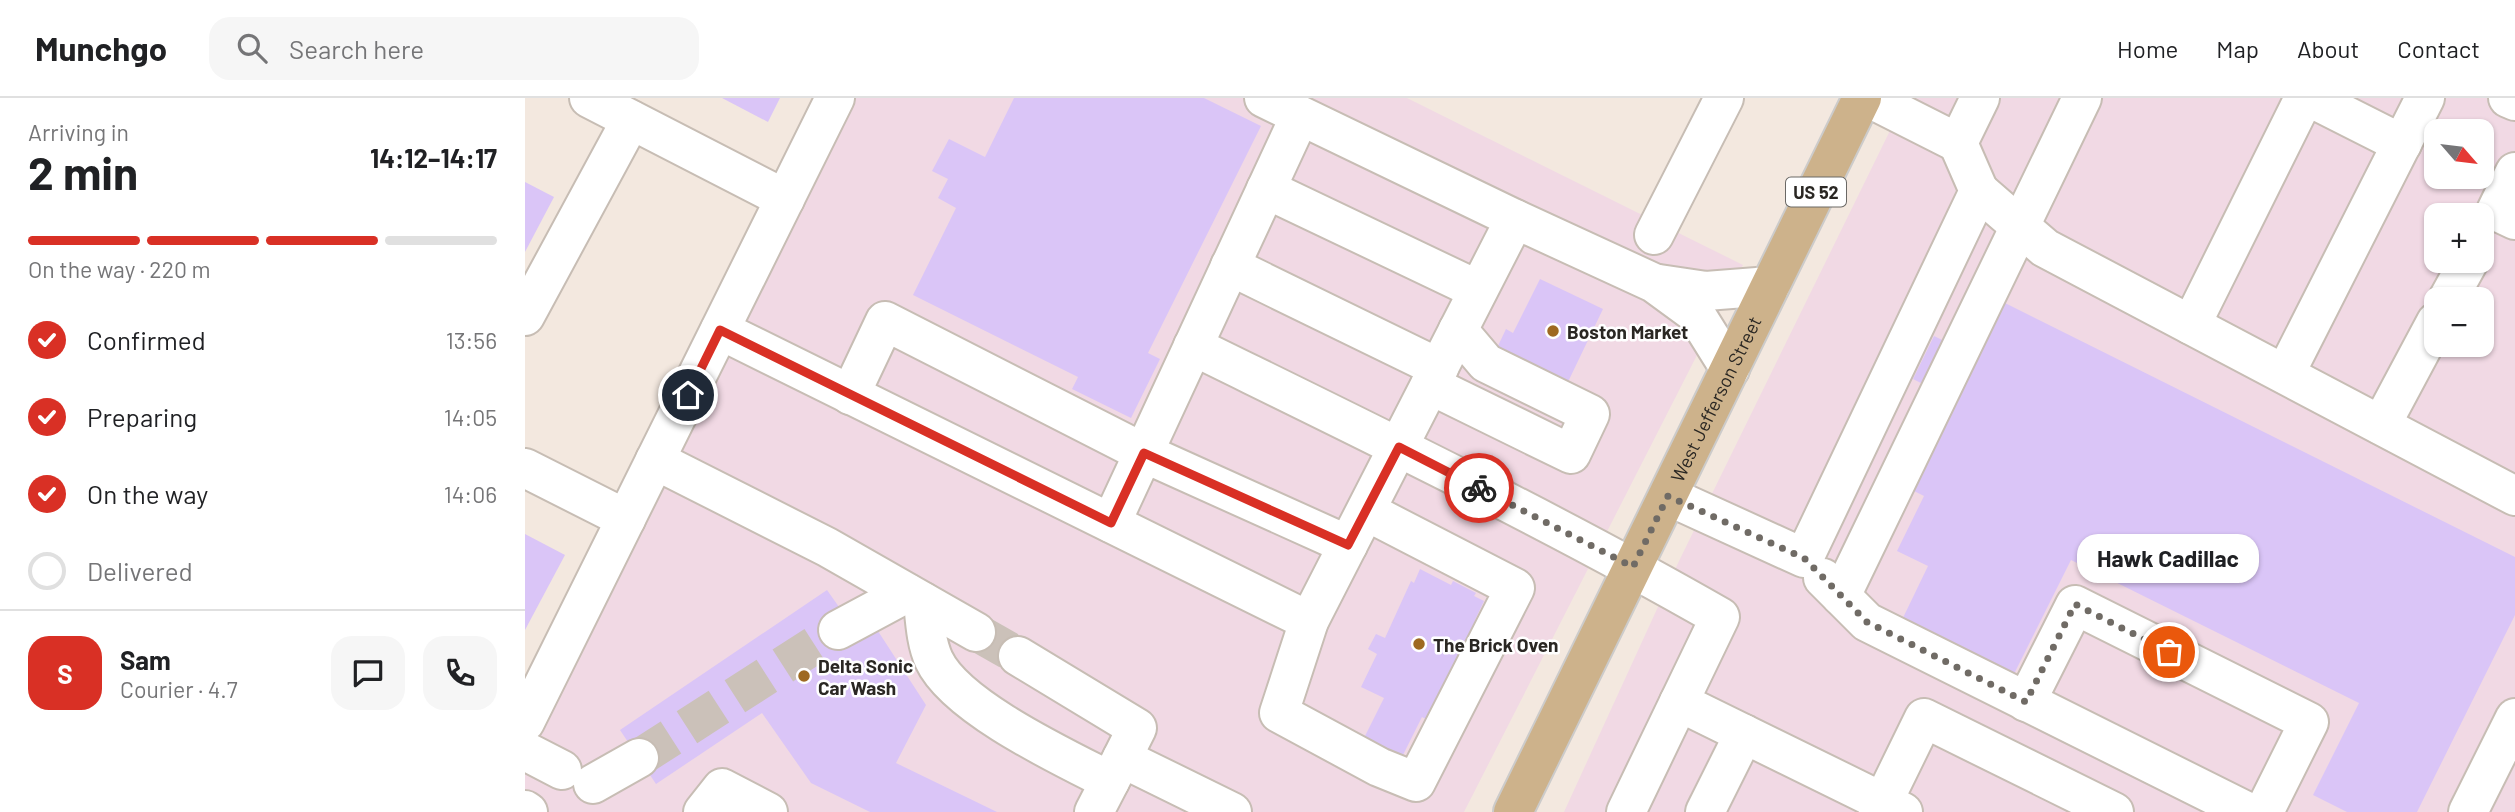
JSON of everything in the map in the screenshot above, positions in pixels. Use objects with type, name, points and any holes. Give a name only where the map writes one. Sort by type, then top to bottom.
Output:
[{"type":"main road","name":"West Jefferson Street","points":[[1513,812],[1862,98]]},
{"type":"lane","points":[[589,98],[785,200]]},
{"type":"lane","points":[[525,722],[835,98]]},
{"type":"lane","points":[[1264,98],[1654,283],[1695,313],[1730,369]]},
{"type":"lane","points":[[1654,235],[1724,98]]},
{"type":"lane","points":[[1869,98],[1958,143],[1979,191],[2045,248],[2515,496]]},
{"type":"lane","points":[[1958,143],[1980,98]]},
{"type":"lane","points":[[1841,596],[2082,98]]},
{"type":"lane","points":[[2191,325],[2304,98]]},
{"type":"lane","points":[[2311,98],[2402,144]]},
{"type":"lane","points":[[2285,374],[2425,98]]},
{"type":"lane","points":[[2508,98],[2515,101]]},
{"type":"lane","points":[[1111,523],[1300,116]]},
{"type":"lane","points":[[525,316],[631,120]]},
{"type":"lane","points":[[2497,223],[2515,172]]},
{"type":"lane","points":[[1266,189],[1478,290]]},
{"type":"lane","points":[[1804,558],[1979,191]]},
{"type":"lane","points":[[1366,511],[1515,588],[1416,782],[1379,767],[1279,713],[1309,621],[1515,219]]},
{"type":"lane","points":[[1230,266],[1571,454],[1591,414],[1486,363],[1458,330]]},
{"type":"lane","points":[[1654,283],[1706,291],[1770,286]]},
{"type":"lane","points":[[851,395],[885,321],[1144,453],[1348,545]]},
{"type":"lane","points":[[720,330],[1309,621]]},
{"type":"lane","points":[[2381,425],[2424,344]]},
{"type":"lane","points":[[1193,346],[1399,447],[1633,567],[1720,617],[1626,812]]},
{"type":"lane","points":[[655,460],[827,547],[976,632]]},
{"type":"lane","points":[[525,468],[626,519]]},
{"type":"lane","points":[[1668,496],[1804,558],[1867,622],[2248,812]]},
{"type":"lane","points":[[838,630],[915,598]]},
{"type":"lane","points":[[915,598],[934,661],[958,692],[1034,743],[1108,784],[1232,812]]},
{"type":"lane","points":[[2026,702],[2075,604],[2309,722],[2264,812]]},
{"type":"lane","points":[[1018,656],[1137,728],[1108,784]]},
{"type":"lane","points":[[1679,702],[1744,734],[1871,805],[1924,718],[2114,812]]},
{"type":"lane","points":[[2468,812],[2515,718]]},
{"type":"lane","points":[[1705,812],[1744,734]]},
{"type":"lane","points":[[525,751],[580,785],[639,758]]},
{"type":"lane","points":[[703,812],[722,788],[768,812]]},
{"type":"shaded area","points":[[850,98],[1407,98],[1743,265],[1464,812],[525,812],[525,737]]},
{"type":"shaded area","points":[[1906,98],[2515,98],[2515,812],[1564,812],[1679,561]]},
{"type":"building","points":[[722,98],[780,98],[768,122]]},
{"type":"building","points":[[1014,98],[1204,98],[1261,126],[1148,353],[1160,359],[1131,418],[1072,389],[1078,377],[913,295],[956,208],[938,198],[948,179],[932,171],[949,139],[985,157]]},
{"type":"building","points":[[525,182],[554,197],[525,252]]},
{"type":"building","name":"Boston Market","points":[[1540,279],[1603,309],[1567,384],[1497,348],[1506,329],[1513,333]]},
{"type":"building","points":[[2005,303],[2515,557],[2515,615],[2417,812],[2347,812],[2313,795],[2359,703],[2071,560],[2011,680],[1900,624],[1928,566],[1897,551],[1924,496],[1912,490],[1956,401],[1913,379],[1934,336],[1977,357]]},
{"type":"building","points":[[525,534],[565,555],[525,630]]},
{"type":"building","name":"The Brick Oven","points":[[1420,569],[1451,585],[1453,581],[1476,593],[1474,596],[1484,601],[1475,620],[1478,622],[1442,695],[1439,693],[1426,719],[1422,717],[1397,767],[1359,748],[1384,698],[1361,687],[1377,654],[1368,649],[1376,634],[1385,638],[1411,581],[1414,583]]},
{"type":"building","name":"Delta Sonic Car Wash","points":[[827,590],[839,607],[827,615],[849,647],[876,628],[926,705],[896,763],[997,812],[870,812],[811,783],[762,713],[656,784],[620,730]]},
{"type":"tunnel","points":[[639,758],[838,630]]},
{"type":"tunnel","points":[[976,632],[1018,656]]},
{"type":"way so far","points":[[1479,488],[1633,567],[1668,496],[1804,558],[1867,622],[2026,702],[2075,604],[2169,652]]},
{"type":"place","name":"Boston Market","points":[[1553,331]]},
{"type":"place","name":"The Brick Oven","points":[[1419,644]]},
{"type":"place","name":"Hawk Cadillac","points":[[2169,652]]},
{"type":"place","name":"Delta Sonic Car Wash","points":[[804,676]]},
{"type":"route","points":[[688,395],[720,330],[1111,523],[1144,453],[1348,545],[1399,447],[1479,488]]}]
